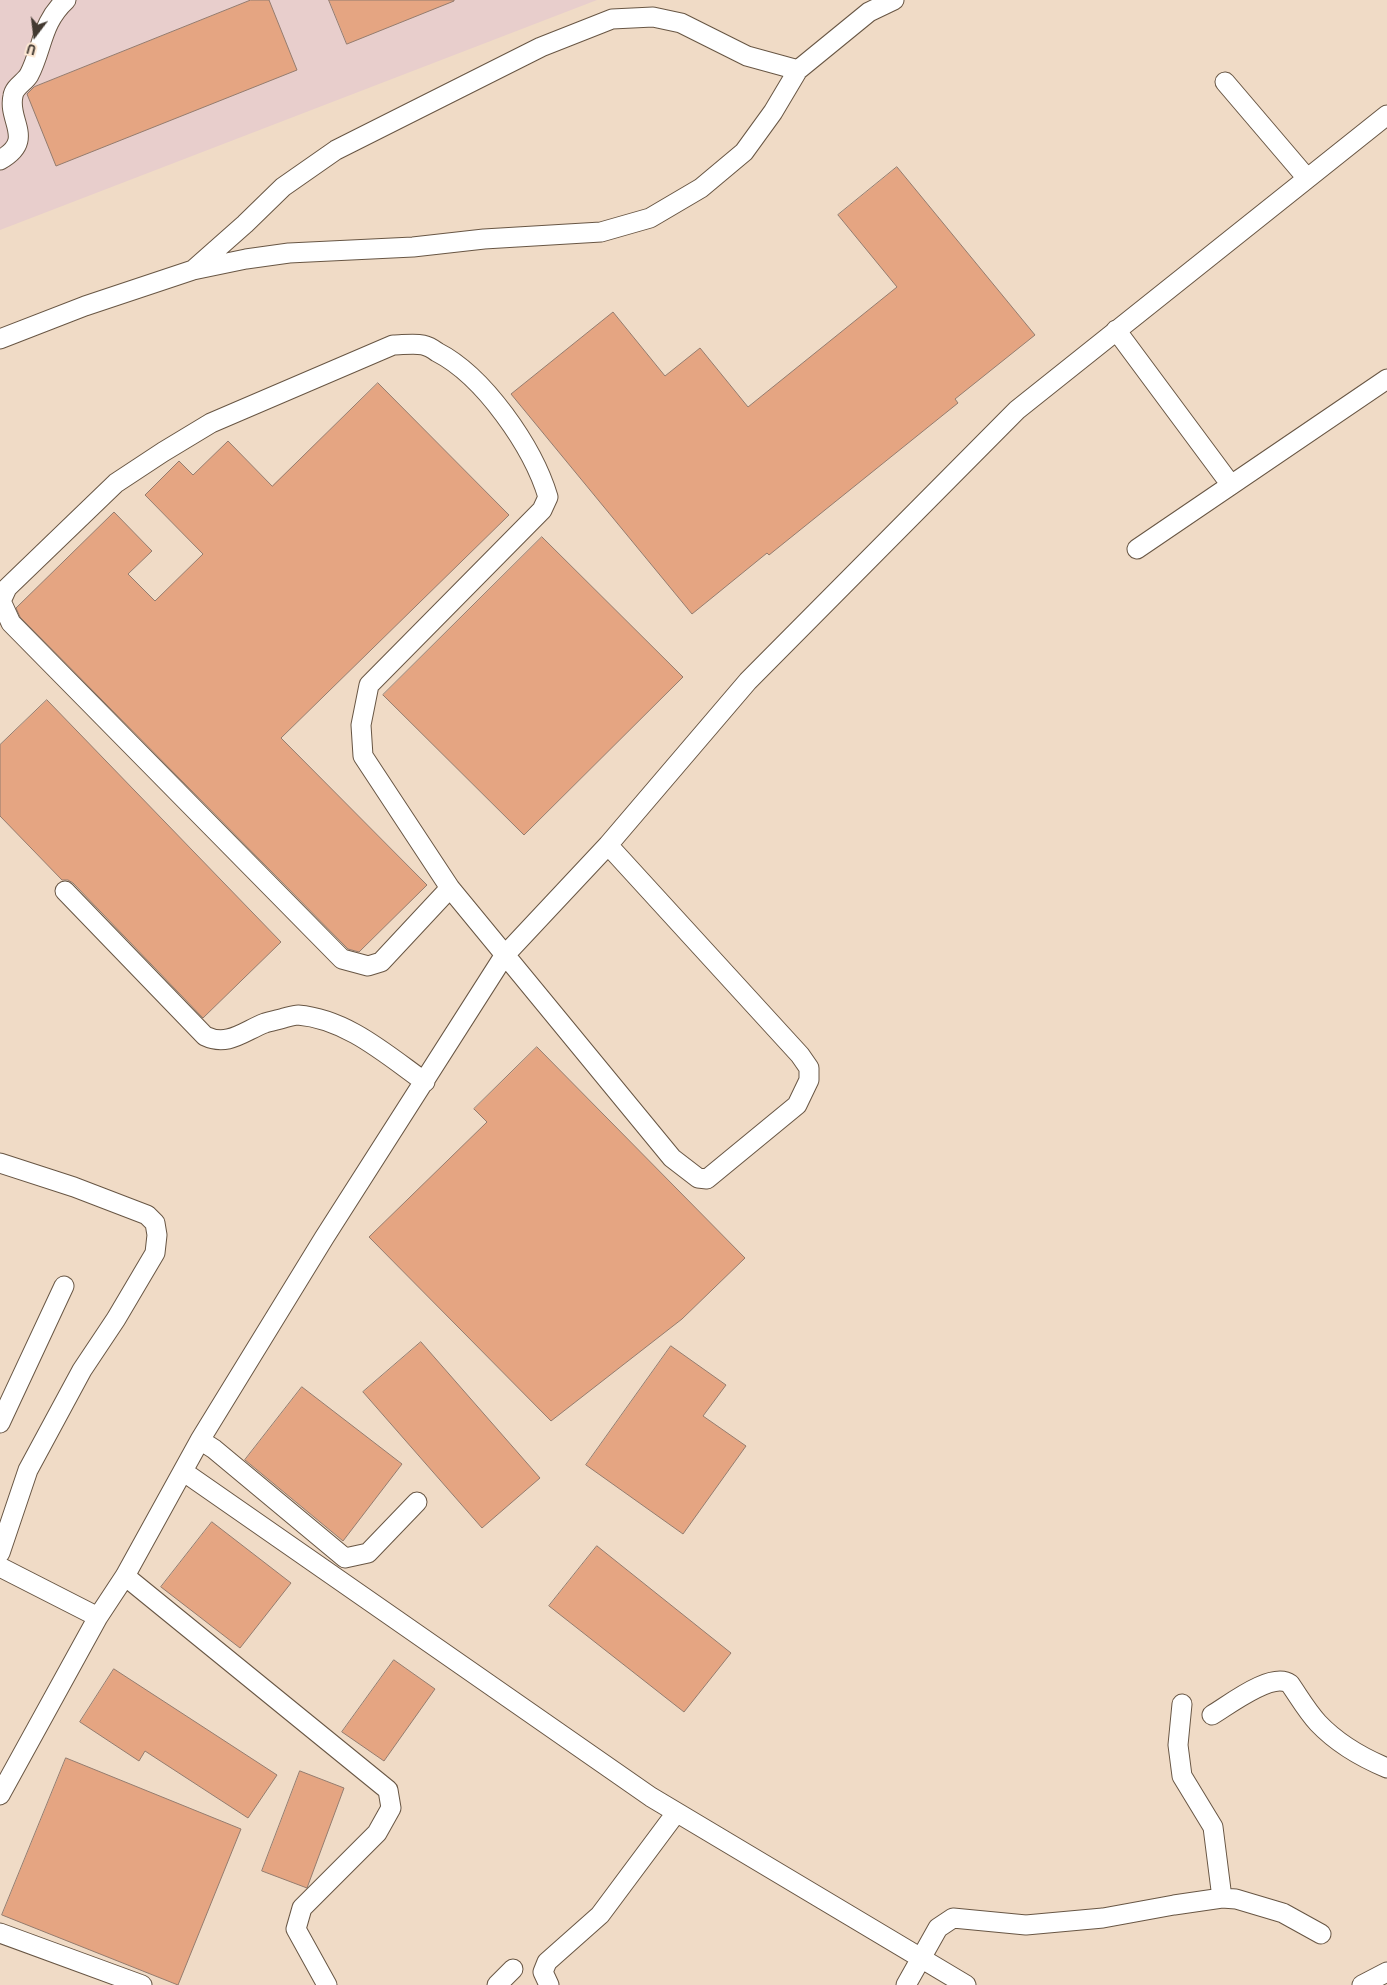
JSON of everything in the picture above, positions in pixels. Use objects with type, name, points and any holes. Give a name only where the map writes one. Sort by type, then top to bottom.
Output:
[{"type":"street","points":[[0,160],[14,150],[18,141],[19,134],[12,100],[13,93],[29,76],[55,10],[66,0]]},
{"type":"street","points":[[0,339],[85,306],[193,270],[246,259],[289,253],[413,247],[601,232],[650,218],[701,188],[744,152],[798,70],[869,12],[894,0]]},
{"type":"street","points":[[193,270],[283,187],[336,150],[541,47],[612,19],[653,17],[682,23],[747,56],[798,70]]},
{"type":"street","points":[[1225,82],[1306,177]]},
{"type":"street","points":[[0,1796],[98,1617],[125,1576],[200,1440],[324,1238],[504,956],[608,845],[748,682],[1016,410],[1387,114]]},
{"type":"street","points":[[1116,330],[1231,485]]},
{"type":"street","points":[[450,888],[381,962],[368,966],[342,959],[11,623],[1,601],[7,588],[116,483],[163,452],[212,423],[393,345],[423,345],[446,356],[479,383],[512,426],[542,477],[548,497],[542,510],[370,685],[361,725],[363,756],[450,888],[504,956],[672,1158],[698,1178],[707,1179],[797,1105],[809,1080],[809,1068],[800,1055],[608,845]]},
{"type":"street","points":[[1137,549],[1387,379]]},
{"type":"street","points":[[64,891],[205,1036],[222,1040],[239,1036],[265,1023],[297,1015],[315,1019],[356,1034],[425,1082]]},
{"type":"street","points":[[0,1163],[74,1187],[146,1215],[155,1223],[157,1235],[155,1252],[116,1319],[82,1370],[28,1470],[0,1553]]},
{"type":"street","points":[[0,1423],[64,1286]]},
{"type":"street","points":[[200,1440],[214,1449],[345,1558],[368,1554],[417,1502]]},
{"type":"street","points":[[184,1472],[627,1780],[676,1812],[966,1985]]},
{"type":"street","points":[[0,1566],[98,1617]]},
{"type":"street","points":[[125,1576],[388,1790],[391,1808],[377,1833],[302,1908],[296,1929],[327,1985]]},
{"type":"street","points":[[1212,1715],[1262,1684],[1281,1680],[1286,1681],[1318,1723],[1344,1744],[1372,1762],[1387,1768]]},
{"type":"street","points":[[1182,1704],[1178,1745],[1182,1776],[1213,1827],[1222,1898]]},
{"type":"street","points":[[549,1985],[544,1972],[547,1962],[600,1915],[676,1812]]},
{"type":"street","points":[[906,1985],[938,1928],[953,1918],[1026,1925],[1103,1918],[1222,1898],[1236,1899],[1283,1913],[1321,1934]]},
{"type":"street","points":[[0,1933],[142,1985]]},
{"type":"street","points":[[497,1985],[513,1969]]},
{"type":"street","points":[[1362,1985],[1387,1972]]},
{"type":"shaded area","points":[[0,0],[597,0],[0,230]]},
{"type":"building","points":[[251,0],[269,0],[297,70],[56,166],[27,94],[34,87]]},
{"type":"building","points":[[329,0],[454,0],[454,1],[347,44]]},
{"type":"building","points":[[897,167],[1035,335],[955,399],[958,403],[769,555],[767,553],[692,614],[511,394],[613,312],[665,376],[700,348],[748,407],[897,287],[838,215]]},
{"type":"building","points":[[378,383],[509,515],[281,738],[427,885],[359,952],[348,949],[20,617],[16,608],[114,512],[152,551],[128,574],[155,601],[203,554],[145,495],[179,461],[193,475],[228,441],[272,486]]},
{"type":"building","points":[[542,537],[683,677],[524,835],[383,695]]},
{"type":"building","points":[[47,700],[281,942],[203,1018],[73,883],[68,880],[62,880],[0,816],[0,745]]},
{"type":"building","points":[[537,1047],[745,1258],[682,1319],[551,1421],[369,1237],[487,1122],[474,1109]]},
{"type":"building","points":[[421,1342],[540,1478],[482,1528],[363,1392]]},
{"type":"building","points":[[671,1346],[726,1385],[703,1416],[746,1446],[683,1534],[586,1465]]},
{"type":"building","points":[[302,1387],[402,1464],[343,1541],[245,1460]]},
{"type":"building","points":[[212,1522],[291,1583],[240,1648],[161,1587]]},
{"type":"building","points":[[597,1546],[731,1653],[684,1712],[549,1606]]},
{"type":"building","points":[[394,1660],[435,1689],[384,1761],[342,1732]]},
{"type":"building","points":[[114,1669],[277,1775],[248,1818],[145,1751],[139,1761],[80,1722]]},
{"type":"building","points":[[66,1758],[241,1829],[178,1985],[2,1915]]},
{"type":"building","points":[[300,1771],[344,1788],[307,1888],[262,1871]]}]
